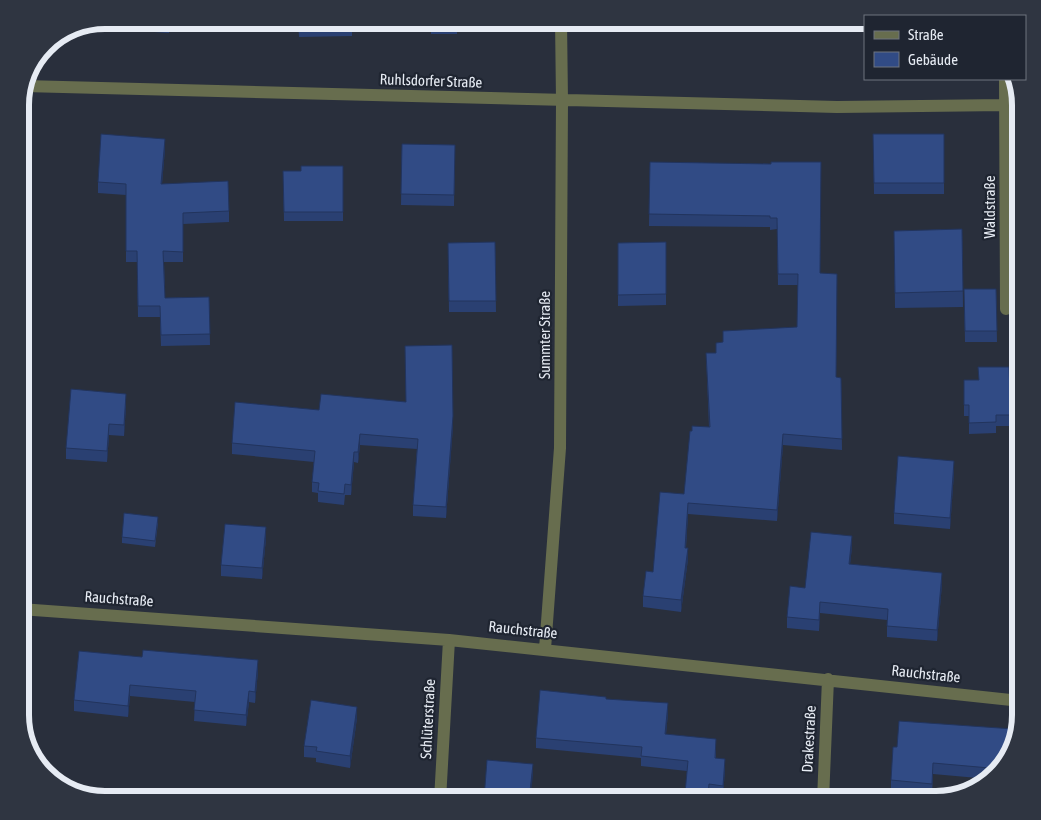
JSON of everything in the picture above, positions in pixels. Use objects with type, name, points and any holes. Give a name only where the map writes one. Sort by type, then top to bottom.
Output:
[{"type":"street","name":"Summter Straße","points":[[545,649],[560,448],[561,29]]},
{"type":"street","name":"Waldstraße","points":[[1005,80],[1006,309]]},
{"type":"street","name":"Ruhlsdorfer Straße","points":[[31,86],[837,107],[1005,105]]},
{"type":"street","name":"Rauchstraße","points":[[29,610],[449,640],[1012,700]]},
{"type":"street","name":"Schlüterstraße","points":[[441,791],[449,640]]},
{"type":"street","name":"Drakestraße","points":[[823,791],[828,679]]},
{"type":"building","points":[[101,134],[165,139],[161,184],[228,181],[229,211],[183,213],[183,252],[163,251],[165,298],[209,297],[210,334],[161,335],[160,306],[138,306],[137,251],[126,251],[126,184],[98,182]]},
{"type":"building","points":[[873,134],[944,134],[944,183],[874,183]]},
{"type":"building","points":[[402,144],[455,145],[454,195],[401,194]]},
{"type":"building","points":[[650,162],[771,164],[771,162],[821,162],[820,273],[837,274],[836,377],[841,378],[842,439],[783,434],[777,510],[688,503],[685,548],[688,548],[681,600],[643,596],[646,571],[653,572],[660,492],[684,494],[690,431],[692,431],[692,426],[710,427],[706,353],[716,353],[716,343],[723,342],[723,331],[797,327],[798,274],[778,274],[777,218],[770,218],[770,216],[649,214]]},
{"type":"building","points":[[301,166],[343,166],[343,212],[284,212],[283,171],[301,171]]},
{"type":"building","points":[[962,229],[963,291],[895,293],[894,231]]},
{"type":"building","points":[[495,242],[496,301],[449,301],[448,243]]},
{"type":"building","points":[[666,242],[666,294],[618,295],[618,243]]},
{"type":"building","points":[[964,289],[996,289],[997,331],[965,331]]},
{"type":"building","points":[[452,345],[453,416],[446,507],[413,505],[418,439],[360,434],[358,452],[354,452],[351,485],[345,484],[344,494],[318,491],[319,483],[312,482],[315,451],[232,443],[235,402],[319,410],[321,394],[406,402],[405,346]]},
{"type":"building","points":[[978,367],[1009,367],[1011,415],[996,415],[996,422],[969,423],[969,405],[964,405],[964,380],[979,380]]},
{"type":"building","points":[[71,389],[126,394],[124,425],[109,424],[107,451],[66,448]]},
{"type":"building","points":[[898,456],[954,461],[950,518],[894,513]]},
{"type":"building","points":[[124,513],[158,517],[155,541],[122,537]]},
{"type":"building","points":[[225,524],[266,527],[262,568],[221,565]]},
{"type":"building","points":[[811,532],[852,536],[849,564],[942,573],[937,630],[887,626],[888,609],[820,602],[819,620],[787,617],[790,586],[805,588]]},
{"type":"building","points":[[143,650],[258,660],[255,692],[249,691],[246,715],[194,710],[196,691],[130,685],[128,706],[74,700],[79,651],[142,657]]},
{"type":"building","points":[[540,690],[606,697],[606,699],[668,703],[665,734],[716,739],[715,758],[725,759],[723,786],[709,784],[708,791],[685,791],[688,761],[641,756],[642,747],[536,738]]},
{"type":"building","points":[[311,700],[357,707],[350,756],[316,751],[317,747],[304,746]]},
{"type":"building","points":[[899,721],[1011,729],[999,757],[990,768],[933,763],[932,784],[891,780],[893,747],[897,747]]},
{"type":"building","points":[[487,760],[533,764],[530,791],[485,791]]}]
